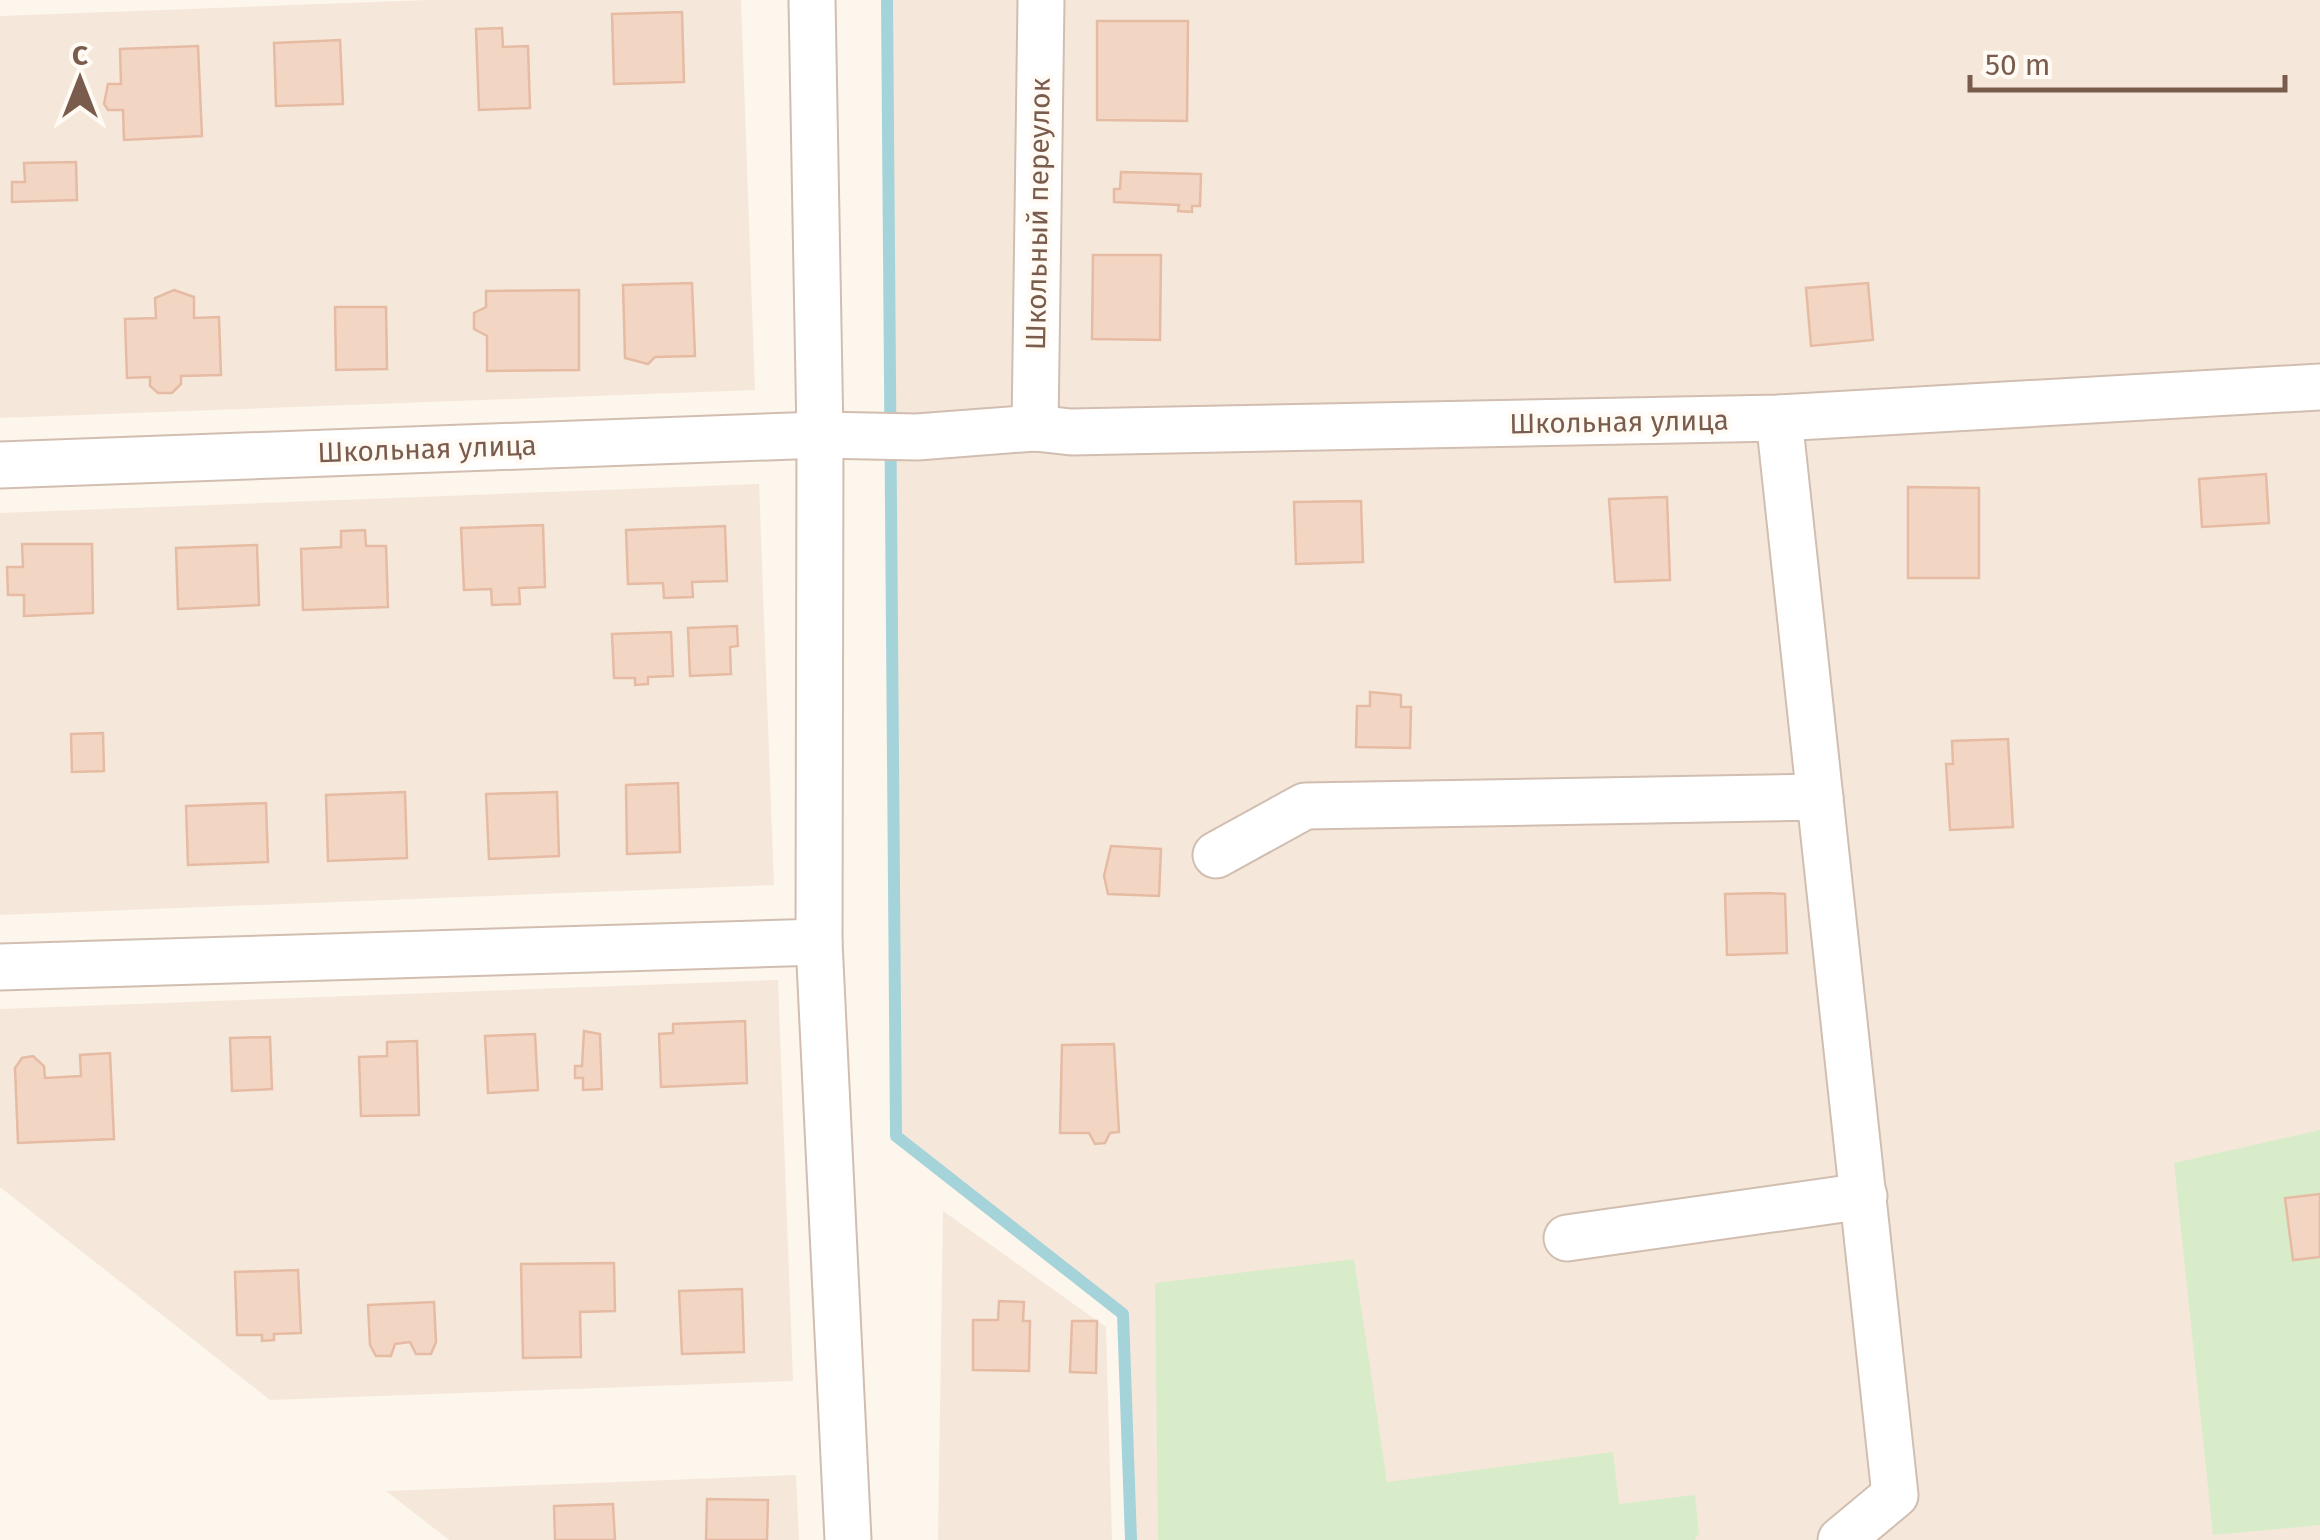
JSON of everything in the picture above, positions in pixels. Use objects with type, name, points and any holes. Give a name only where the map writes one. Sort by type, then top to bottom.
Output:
[{"type":"street","points":[[812,0],[837,435],[820,942],[848,1540]]},
{"type":"street","name":"Школьный переулок","points":[[1035,428],[1042,0]]},
{"type":"street","name":"Школьная улица","points":[[0,465],[837,435],[917,436],[1035,428],[1071,432],[1779,418],[2320,387]]},
{"type":"street","points":[[1779,418],[1895,1495],[1841,1540]]},
{"type":"street","points":[[1216,855],[1304,806],[1820,797]]},
{"type":"street","points":[[0,966],[820,942]]},
{"type":"street","points":[[1567,1238],[1864,1196]]},
{"type":"shaded area","points":[[428,0],[741,0],[755,390],[0,418],[0,16]]},
{"type":"shaded area","points":[[887,0],[2320,0],[2320,1540],[1131,1540],[1123,1314],[896,1136]]},
{"type":"shaded area","points":[[759,484],[774,885],[0,915],[0,513]]},
{"type":"shaded area","points":[[778,980],[793,1381],[270,1400],[0,1187],[0,1009]]},
{"type":"shaded area","points":[[943,1211],[1106,1327],[1112,1540],[938,1540]]},
{"type":"shaded area","points":[[796,1475],[799,1540],[449,1540],[386,1491]]},
{"type":"green space","points":[[2320,1130],[2320,1525],[2213,1535],[2174,1163]]},
{"type":"green space","points":[[1354,1259],[1387,1482],[1613,1452],[1619,1504],[1695,1495],[1699,1533],[1695,1540],[1158,1540],[1155,1283]]},
{"type":"building","points":[[682,12],[684,82],[614,84],[612,14]]},
{"type":"building","points":[[1097,21],[1188,21],[1187,121],[1097,120]]},
{"type":"building","points":[[502,28],[503,47],[528,46],[530,108],[479,110],[476,29]]},
{"type":"building","points":[[340,40],[343,104],[276,106],[274,43]]},
{"type":"building","points":[[198,46],[202,136],[124,140],[123,110],[108,110],[104,104],[108,84],[121,84],[120,49]]},
{"type":"building","points":[[76,162],[77,200],[12,202],[12,182],[25,182],[24,163]]},
{"type":"building","points":[[1121,172],[1201,174],[1200,206],[1192,206],[1192,212],[1178,211],[1179,205],[1114,202]]},
{"type":"building","points":[[1093,255],[1161,255],[1160,340],[1092,339]]},
{"type":"building","points":[[692,283],[695,356],[655,357],[648,364],[625,358],[623,285]]},
{"type":"building","points":[[1868,283],[1873,340],[1811,346],[1806,288]]},
{"type":"building","points":[[174,290],[194,297],[194,318],[219,317],[221,375],[181,376],[181,384],[172,393],[158,393],[150,386],[150,377],[127,378],[125,319],[156,318],[155,298]]},
{"type":"building","points":[[579,290],[579,370],[487,371],[487,336],[474,329],[474,313],[486,307],[486,291]]},
{"type":"building","points":[[335,307],[386,307],[387,369],[336,370]]},
{"type":"building","points":[[2266,474],[2269,523],[2202,527],[2199,479]]},
{"type":"building","points":[[1908,487],[1979,488],[1979,578],[1908,578]]},
{"type":"building","points":[[1667,497],[1670,580],[1615,582],[1609,499]]},
{"type":"building","points":[[1361,501],[1363,562],[1296,564],[1294,502]]},
{"type":"building","points":[[543,525],[545,587],[519,588],[520,604],[492,605],[491,589],[464,590],[461,528]]},
{"type":"building","points":[[725,526],[727,581],[692,582],[693,597],[664,598],[663,583],[628,584],[626,530]]},
{"type":"building","points":[[365,530],[366,546],[386,546],[388,607],[303,610],[301,549],[341,547],[341,531]]},
{"type":"building","points":[[22,544],[92,544],[93,613],[24,616],[24,595],[8,595],[7,567],[23,567]]},
{"type":"building","points":[[257,545],[259,605],[178,609],[176,548]]},
{"type":"building","points":[[737,626],[738,646],[730,647],[731,674],[690,676],[688,628]]},
{"type":"building","points":[[671,632],[673,676],[648,677],[648,684],[635,685],[635,678],[614,678],[612,634]]},
{"type":"building","points":[[1370,692],[1401,695],[1401,707],[1411,707],[1410,748],[1356,747],[1357,706],[1370,706]]},
{"type":"building","points":[[103,733],[104,771],[72,772],[71,734]]},
{"type":"building","points":[[2008,739],[2013,827],[1950,830],[1946,764],[1953,764],[1952,741]]},
{"type":"building","points":[[678,783],[680,852],[627,854],[626,785]]},
{"type":"building","points":[[405,792],[407,858],[328,861],[326,795]]},
{"type":"building","points":[[557,792],[559,856],[489,859],[486,794]]},
{"type":"building","points":[[266,803],[268,862],[188,865],[186,806]]},
{"type":"building","points":[[1111,846],[1161,849],[1159,896],[1108,894],[1104,876]]},
{"type":"building","points":[[1725,894],[1785,894],[1787,953],[1727,955]]},
{"type":"building","points":[[745,1021],[747,1083],[661,1087],[659,1034],[673,1033],[673,1024]]},
{"type":"building","points":[[584,1031],[600,1034],[602,1089],[583,1090],[583,1078],[575,1078],[575,1066],[582,1066]]},
{"type":"building","points":[[535,1034],[538,1090],[488,1093],[485,1036]]},
{"type":"building","points":[[270,1037],[272,1089],[232,1091],[230,1038]]},
{"type":"building","points":[[417,1041],[419,1115],[361,1116],[359,1057],[387,1056],[387,1042]]},
{"type":"building","points":[[1114,1044],[1119,1132],[1110,1133],[1105,1143],[1095,1144],[1089,1133],[1060,1133],[1062,1045]]},
{"type":"building","points":[[110,1053],[114,1139],[18,1143],[15,1068],[22,1058],[33,1056],[44,1066],[45,1078],[81,1076],[80,1055]]},
{"type":"building","points":[[2320,1194],[2320,1257],[2293,1260],[2285,1198]]},
{"type":"building","points":[[614,1263],[615,1311],[580,1312],[581,1357],[523,1358],[521,1264]]},
{"type":"building","points":[[298,1270],[301,1333],[274,1334],[274,1340],[262,1341],[262,1335],[237,1335],[235,1272]]},
{"type":"building","points":[[742,1289],[744,1352],[682,1354],[679,1291]]},
{"type":"building","points":[[999,1301],[1024,1302],[1023,1321],[1030,1321],[1029,1371],[973,1370],[973,1320],[998,1320]]},
{"type":"building","points":[[434,1302],[436,1342],[431,1354],[416,1354],[410,1342],[395,1344],[391,1356],[376,1356],[370,1345],[368,1305]]},
{"type":"building","points":[[1072,1321],[1097,1321],[1096,1373],[1070,1372]]},
{"type":"building","points":[[707,1499],[768,1500],[767,1540],[706,1540]]},
{"type":"building","points":[[613,1504],[615,1540],[555,1540],[554,1506]]},
{"type":"waterway","points":[[887,0],[896,1136],[1123,1314],[1131,1540]]}]
